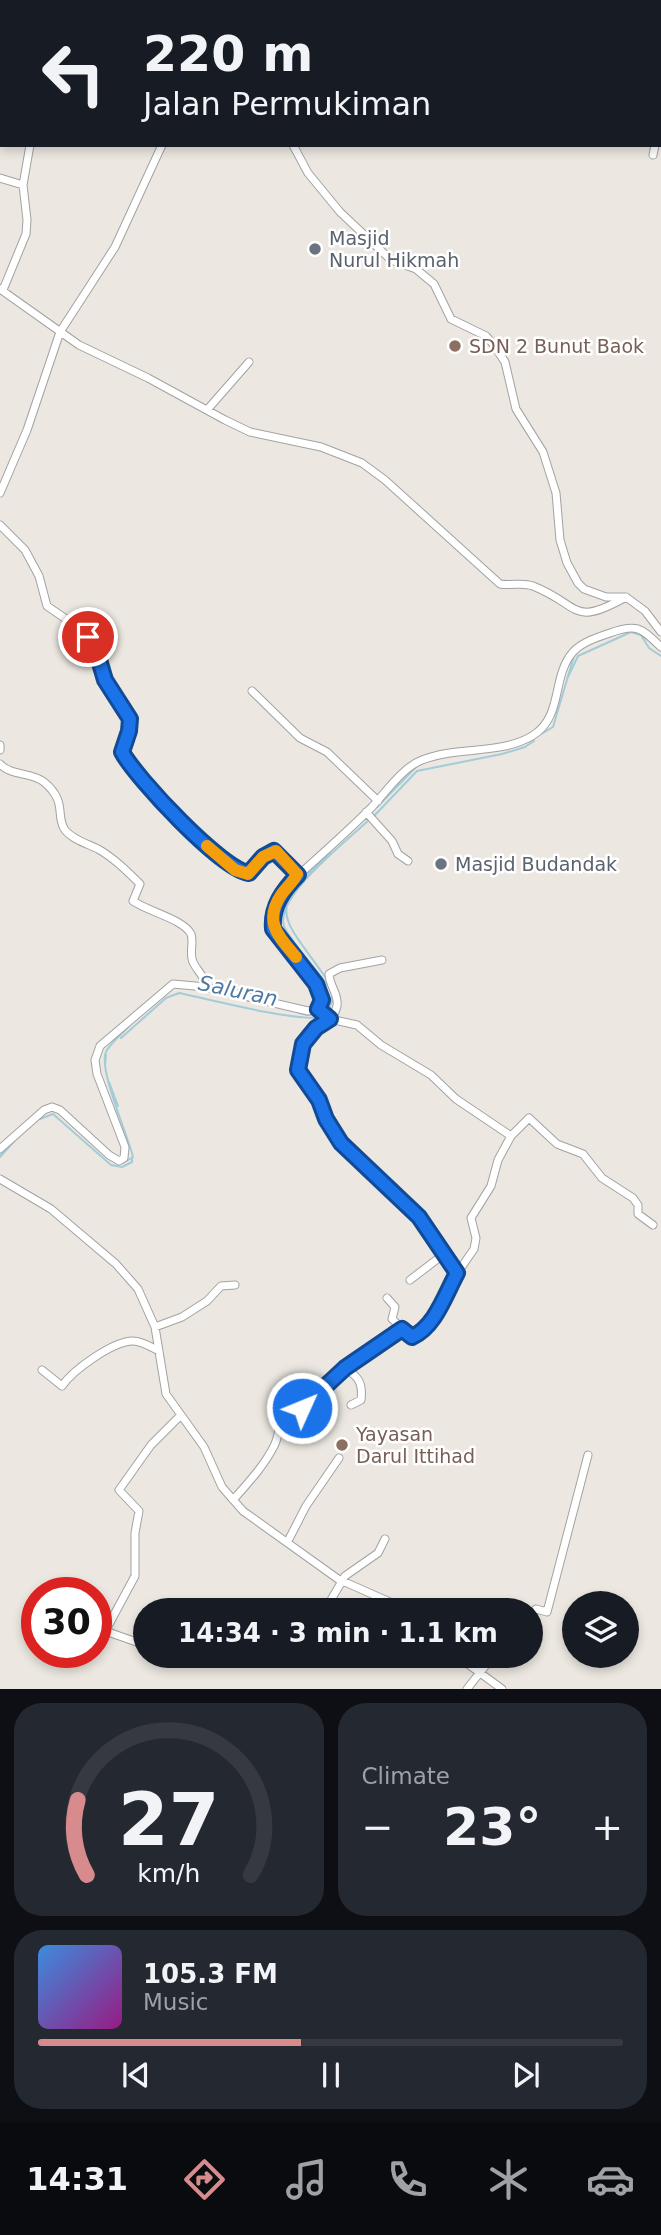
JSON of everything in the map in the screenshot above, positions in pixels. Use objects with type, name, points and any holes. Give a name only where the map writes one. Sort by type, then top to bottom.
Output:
[{"type":"street","points":[[30,147],[23,185],[26,234],[2,290],[79,345],[250,432],[321,447],[362,463],[385,480],[500,584],[531,586],[582,613],[593,614],[626,597]]},
{"type":"street","points":[[0,493],[27,430],[60,332],[115,247],[161,147]]},
{"type":"street","points":[[294,147],[307,173],[341,212],[391,260],[416,270],[434,284],[451,319],[485,336],[493,344],[505,362],[516,409],[534,434],[546,462],[556,493],[560,540],[566,563],[584,589],[606,597],[626,597],[645,611],[661,632]]},
{"type":"street","points":[[653,155],[655,147]]},
{"type":"street","points":[[0,178],[23,185]]},
{"type":"street","points":[[207,410],[250,362]]},
{"type":"street","points":[[0,525],[25,550],[40,576],[47,606],[82,630],[97,653],[105,680],[130,719],[122,750],[127,762],[202,842],[235,870],[249,873],[263,857],[274,851],[298,875]]},
{"type":"street","points":[[319,1010],[322,1000],[316,984],[273,929],[272,918],[280,897],[298,875],[369,816],[378,800],[421,760],[450,752],[510,744],[533,736],[545,724],[554,709],[562,670],[573,652],[583,644],[632,626],[642,630],[661,647]]},
{"type":"street","points":[[252,691],[300,738],[327,752],[378,800]]},
{"type":"street","points":[[0,745],[0,750]]},
{"type":"street","points":[[0,764],[9,770],[36,777],[49,786],[59,800],[65,830],[110,857],[140,884],[133,901],[150,912],[183,924],[191,936],[192,960],[205,979],[206,987]]},
{"type":"street","points":[[369,816],[392,841],[398,854],[408,861]]},
{"type":"street","points":[[382,960],[340,968],[330,974],[337,1002],[329,1018],[316,1028],[303,1044],[298,1070],[319,1100],[326,1119],[341,1143],[419,1217],[457,1273]]},
{"type":"street","points":[[0,1149],[52,1107],[60,1110],[109,1155],[122,1160],[126,1155],[125,1147],[97,1074],[95,1060],[100,1046],[173,984],[206,987],[308,1012],[319,1010],[329,1018],[357,1025],[381,1045],[431,1075],[456,1099],[511,1136]]},
{"type":"street","points":[[387,1298],[395,1307],[392,1319],[413,1338],[432,1319],[457,1273],[474,1249],[476,1238],[470,1223],[474,1211],[491,1186],[498,1160],[511,1136],[529,1118],[557,1144],[583,1154],[602,1178],[633,1198],[638,1214],[653,1225]]},
{"type":"street","points":[[0,1179],[51,1209],[116,1264],[138,1289],[155,1327],[166,1394],[204,1447],[222,1487],[233,1500],[243,1511],[342,1581],[381,1598]]},
{"type":"street","points":[[410,1280],[444,1254]]},
{"type":"street","points":[[155,1327],[182,1317],[207,1301],[226,1284],[235,1285]]},
{"type":"street","points":[[233,1500],[257,1472],[274,1446],[284,1411],[291,1406],[302,1408],[345,1368],[402,1329]]},
{"type":"street","points":[[42,1370],[62,1386],[74,1372],[93,1359],[130,1341],[159,1351]]},
{"type":"street","points":[[345,1368],[358,1377],[361,1383],[361,1400],[351,1405]]},
{"type":"street","points":[[133,1641],[108,1632],[108,1626],[136,1569],[134,1548],[139,1511],[119,1490],[151,1445],[181,1415]]},
{"type":"street","points":[[543,1611],[547,1612],[588,1455]]},
{"type":"street","points":[[288,1541],[306,1506],[339,1458]]},
{"type":"street","points":[[332,1598],[342,1581],[356,1566],[378,1553],[385,1539]]},
{"type":"street","points":[[473,1668],[502,1689]]},
{"type":"street","points":[[467,1689],[484,1668]]},
{"type":"waterway","name":"Saluran","points":[[568,677],[578,656],[631,632],[641,635],[649,648],[661,656]]},
{"type":"waterway","points":[[595,642],[606,638]]},
{"type":"waterway","points":[[652,643],[661,651]]},
{"type":"waterway","name":"Saluran","points":[[531,740],[553,727],[574,656]]},
{"type":"waterway","name":"Saluran","points":[[374,816],[417,771],[502,754],[525,747],[534,741]]},
{"type":"waterway","points":[[377,807],[417,766]]},
{"type":"waterway","name":"Saluran","points":[[329,987],[287,931],[284,914],[302,884],[370,819]]},
{"type":"waterway","name":"Saluran","points":[[326,978],[298,938],[286,913],[288,901],[296,888],[330,852]]},
{"type":"waterway","name":"Saluran","points":[[121,1038],[166,998],[179,993],[277,1014],[313,1018],[323,1016]]},
{"type":"waterway","name":"Saluran","points":[[323,1011],[333,996]]},
{"type":"waterway","name":"Saluran","points":[[327,1013],[333,999]]},
{"type":"waterway","name":"Saluran","points":[[299,1013],[318,1013]]},
{"type":"waterway","name":"Saluran","points":[[123,1163],[133,1157],[109,1085],[105,1058],[109,1047],[130,1025]]},
{"type":"waterway","name":"Saluran","points":[[105,1066],[106,1055]]},
{"type":"waterway","name":"Saluran","points":[[109,1082],[118,1106]]},
{"type":"waterway","name":"Saluran","points":[[40,1119],[53,1114],[111,1165],[122,1167],[132,1162],[132,1159]]},
{"type":"waterway","name":"Saluran","points":[[0,1157],[18,1137]]},
{"type":"waterway","name":"Saluran","points":[[0,1154],[7,1148]]},
{"type":"slow traffic","points":[[207,846],[235,870],[248,874],[263,857],[276,851],[298,875],[280,897],[272,918],[273,929],[296,957]]},
{"type":"place","name":"Masjid Nurul Hikmah","points":[[315,249]]},
{"type":"place","name":"SDN 2 Bunut Baok","points":[[455,346]]},
{"type":"place","name":"Masjid Budandak","points":[[441,864]]},
{"type":"place","name":"Yayasan Darul Ittihad","points":[[342,1445]]},
{"type":"route","points":[[88,637],[97,653],[105,680],[128,712],[129,731],[122,752],[149,788],[202,842],[235,870],[248,874],[263,857],[276,851],[298,875],[280,897],[272,918],[273,929],[316,984],[322,1000],[318,1009],[330,1019],[316,1028],[303,1044],[298,1070],[319,1100],[326,1119],[341,1143],[419,1217],[457,1273],[432,1319],[416,1336],[413,1338],[402,1329],[370,1349],[302,1408]]}]
